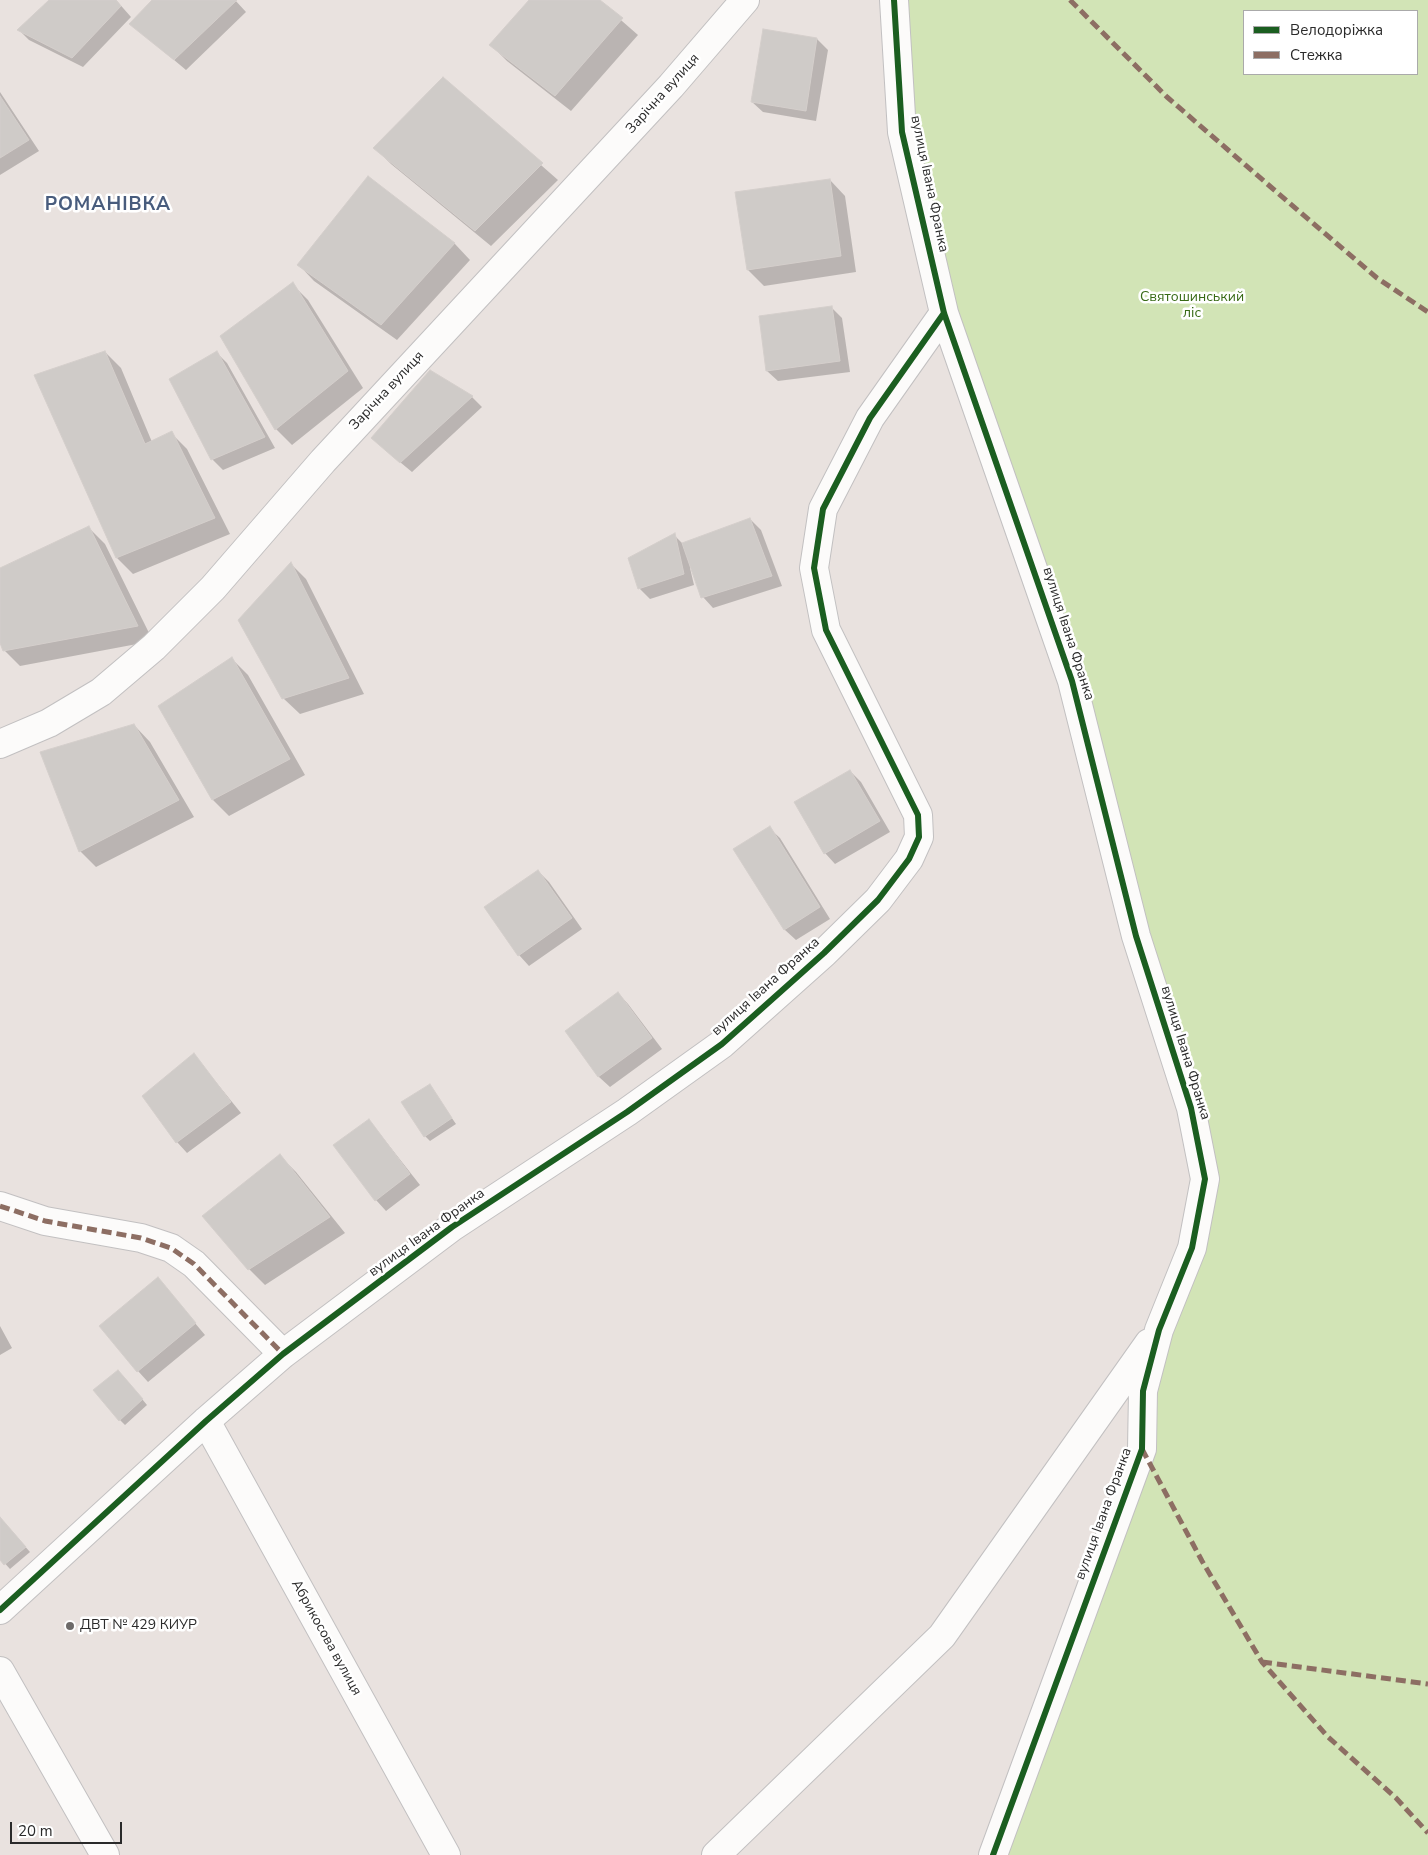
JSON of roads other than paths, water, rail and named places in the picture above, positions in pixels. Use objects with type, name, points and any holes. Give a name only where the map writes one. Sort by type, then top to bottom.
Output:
[{"type":"street","name":"Зарічна вулиця","points":[[0,744],[49,723],[101,692],[154,647],[213,588],[323,461],[671,86],[745,0]]},
{"type":"street","name":"вулиця Івана Франка","points":[[894,0],[902,132],[944,313],[1072,681],[1136,936],[1191,1108],[1205,1179],[1192,1248],[1159,1330],[1143,1391],[1142,1449],[993,1855]]},
{"type":"street","name":"вулиця Івана Франка","points":[[0,1610],[206,1421],[283,1354],[452,1228],[627,1112],[722,1044],[824,953],[878,900],[909,859],[918,837],[918,815],[826,630],[814,568],[823,510],[861,434],[870,418],[944,313]]},
{"type":"street","points":[[0,1206],[45,1221],[141,1238],[171,1248],[194,1264],[283,1354]]},
{"type":"street","points":[[716,1855],[942,1636],[1159,1330]]},
{"type":"street","name":"Абрикосова вулиця","points":[[206,1421],[446,1855]]},
{"type":"street","points":[[0,1671],[105,1855]]},
{"type":"place","name":"ДВТ № 429 КИУР","points":[[70,1626]]},
{"type":"district","name":"РОМАНІВКА","points":[[108,205]]},
{"type":"park label","name":"Святошинський ліс","points":[[1192,306]]}]
